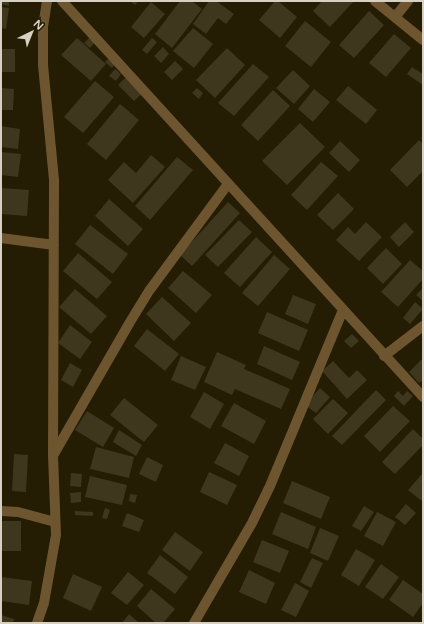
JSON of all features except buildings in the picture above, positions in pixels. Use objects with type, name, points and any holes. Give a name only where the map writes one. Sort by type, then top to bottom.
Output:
[{"type":"street","points":[[37,623],[44,603],[56,535],[53,456],[54,180],[42,65],[43,27],[47,1]]},
{"type":"street","points":[[62,1],[423,397]]},
{"type":"street","points":[[375,1],[423,40]]},
{"type":"street","points":[[395,17],[408,1]]},
{"type":"street","points":[[53,456],[149,291],[228,184]]},
{"type":"street","points":[[1,238],[54,245]]},
{"type":"street","points":[[194,623],[252,523],[270,486],[343,310]]},
{"type":"street","points":[[384,356],[423,326]]},
{"type":"street","points":[[1,511],[18,512],[55,522]]}]
